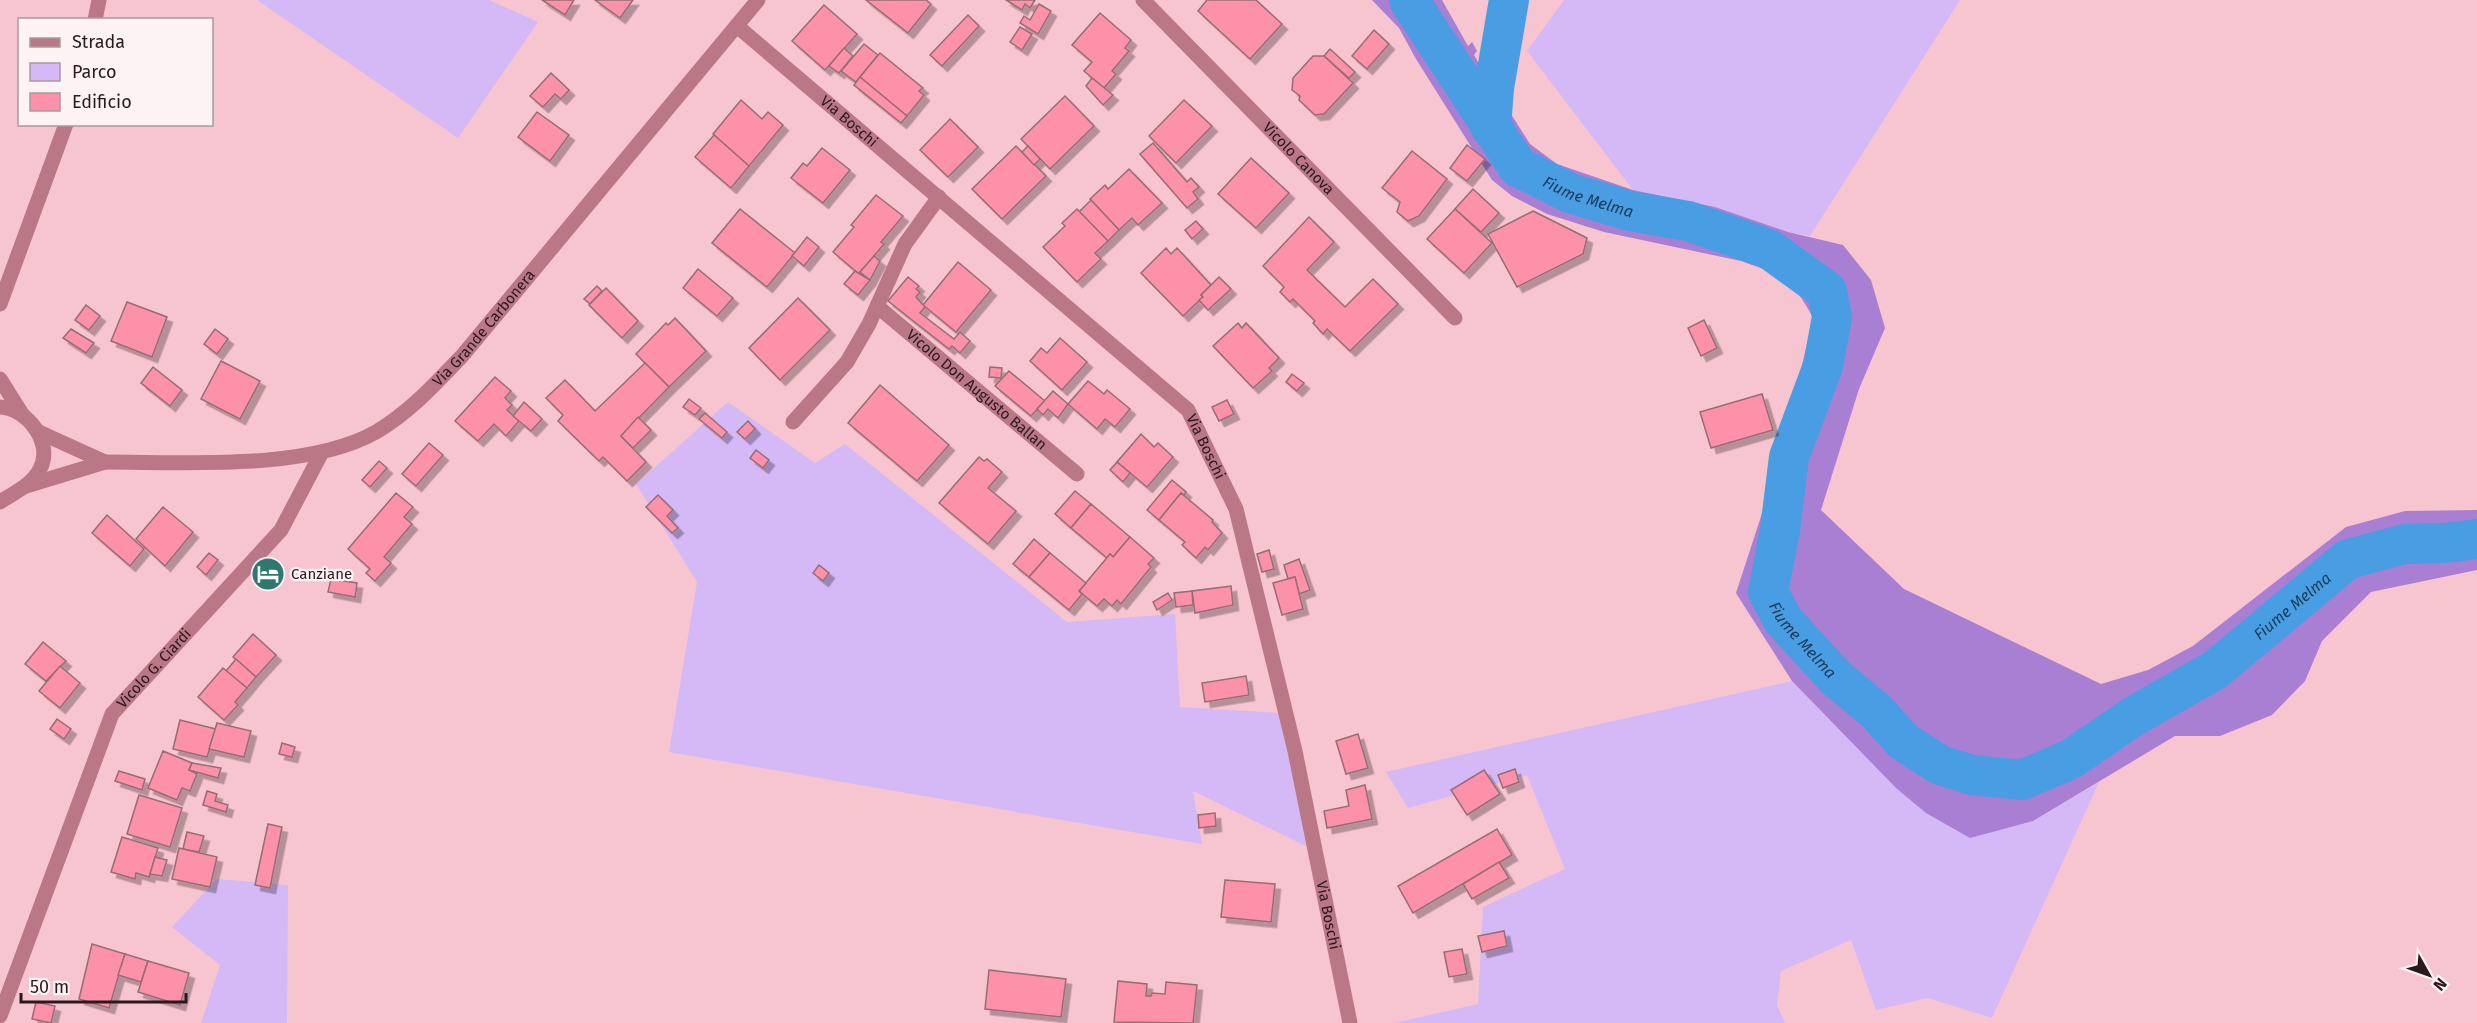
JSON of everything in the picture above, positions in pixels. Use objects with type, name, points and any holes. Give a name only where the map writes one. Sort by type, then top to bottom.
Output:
[{"type":"street","points":[[95,18],[99,0]]},
{"type":"street","name":"Via Grande Carbonera","points":[[10,494],[105,462],[250,461],[322,452],[375,433],[415,405],[462,356],[758,0]]},
{"type":"street","name":"Vicolo Canova","points":[[1143,0],[1455,318]]},
{"type":"street","name":"Via Boschi","points":[[737,26],[1188,410],[1236,509],[1295,751],[1350,1023]]},
{"type":"street","points":[[0,304],[65,126]]},
{"type":"street","points":[[793,422],[847,362],[877,306],[905,244],[939,197]]},
{"type":"street","name":"Vicolo Don Augusto Ballan","points":[[877,306],[1077,474]]},
{"type":"street","points":[[0,379],[22,414],[39,432],[43,452],[41,468],[10,494]]},
{"type":"street","points":[[0,407],[22,414]]},
{"type":"street","name":"Via Grande Carbonera","points":[[39,432],[105,462]]},
{"type":"street","name":"Vicolo G. Ciardi","points":[[0,1016],[112,714],[280,530],[322,452]]},
{"type":"green space","points":[[257,0],[489,0],[538,22],[458,138]]},
{"type":"green space","points":[[1564,0],[1960,0],[1810,236],[1788,232],[1715,207],[1633,190],[1527,51]]},
{"type":"green space","points":[[728,402],[815,463],[845,444],[1067,622],[1175,614],[1180,707],[1280,713],[1316,851],[1193,791],[1202,844],[669,752],[697,582],[636,484]]},
{"type":"green space","points":[[1792,681],[1896,788],[2033,821],[2099,782],[1992,1018],[1928,998],[1876,1010],[1851,940],[1781,971],[1777,1005],[1785,1023],[1394,1023],[1478,1004],[1483,907],[1565,869],[1527,775],[1408,808],[1386,772]]},
{"type":"green space","points":[[217,879],[288,885],[287,1023],[201,1023],[220,965],[172,927]]},
{"type":"shaded area","points":[[1372,0],[1442,0],[1468,46],[1472,42],[1477,51],[1474,55],[1530,144],[1557,164],[1633,190],[1715,207],[1788,232],[1843,245],[1871,280],[1885,328],[1859,389],[1821,510],[1904,589],[2101,684],[2148,670],[2193,646],[2346,527],[2405,511],[2477,510],[2477,570],[2371,592],[2322,641],[2305,681],[2272,715],[2220,736],[2175,736],[2033,821],[1970,838],[1926,813],[1896,788],[1792,681],[1736,593],[1783,449],[1813,317],[1789,278],[1741,261],[1604,232],[1547,214],[1512,196],[1492,180],[1399,28]]},
{"type":"building","points":[[542,0],[574,0],[565,15]]},
{"type":"building","points":[[595,0],[633,0],[620,18]]},
{"type":"building","points":[[866,0],[926,0],[931,4],[908,33]]},
{"type":"building","points":[[1006,0],[1035,0],[1030,8],[1025,4],[1022,10]]},
{"type":"building","points":[[1207,0],[1256,0],[1282,24],[1250,59],[1198,11]]},
{"type":"building","points":[[1039,4],[1051,11],[1038,34],[1020,23],[1024,16],[1030,20]]},
{"type":"building","points":[[824,5],[857,34],[825,70],[792,41]]},
{"type":"building","points":[[1100,13],[1131,40],[1125,48],[1129,51],[1112,71],[1116,74],[1104,88],[1084,71],[1092,62],[1072,45]]},
{"type":"building","points":[[968,15],[979,26],[942,66],[930,55]]},
{"type":"building","points":[[1020,27],[1032,34],[1022,50],[1010,42]]},
{"type":"building","points":[[1374,30],[1389,44],[1367,69],[1352,56]]},
{"type":"building","points":[[864,44],[878,55],[856,82],[841,71]]},
{"type":"building","points":[[844,48],[853,56],[839,73],[829,66]]},
{"type":"building","points":[[1330,49],[1355,72],[1349,78],[1324,56]]},
{"type":"building","points":[[880,53],[923,88],[919,91],[924,95],[907,116],[860,77]]},
{"type":"building","points":[[1313,56],[1324,56],[1353,83],[1324,114],[1315,115],[1299,100],[1300,96],[1292,90],[1293,78]]},
{"type":"building","points":[[551,73],[569,90],[561,99],[555,94],[543,107],[530,96]]},
{"type":"building","points":[[860,77],[907,116],[901,123],[854,85]]},
{"type":"building","points":[[1092,78],[1113,95],[1103,105],[1086,86]]},
{"type":"building","points":[[1065,96],[1094,126],[1050,169],[1021,139]]},
{"type":"building","points":[[741,100],[762,119],[768,112],[783,125],[749,166],[713,134]]},
{"type":"building","points":[[1184,100],[1212,126],[1176,163],[1149,136]]},
{"type":"building","points":[[537,112],[569,135],[550,161],[518,137]]},
{"type":"building","points":[[950,119],[978,147],[948,177],[920,150]]},
{"type":"building","points":[[714,135],[749,166],[731,188],[695,157]]},
{"type":"building","points":[[1153,143],[1187,182],[1191,178],[1199,187],[1193,192],[1198,199],[1187,208],[1140,154]]},
{"type":"building","points":[[1467,145],[1485,159],[1467,181],[1450,168]]},
{"type":"building","points":[[1016,146],[1046,176],[1002,219],[972,189]]},
{"type":"building","points":[[1028,146],[1040,159],[1034,165],[1022,152]]},
{"type":"building","points":[[822,148],[850,170],[823,203],[791,178],[803,163],[807,166]]},
{"type":"building","points":[[1412,151],[1447,179],[1419,216],[1408,221],[1397,212],[1400,202],[1382,188]]},
{"type":"building","points":[[1251,158],[1289,193],[1256,228],[1218,194]]},
{"type":"building","points":[[1129,169],[1162,203],[1138,225],[1132,218],[1119,230],[1090,199],[1105,185],[1108,189]]},
{"type":"building","points":[[1473,189],[1499,213],[1481,232],[1455,209]]},
{"type":"building","points":[[876,195],[903,216],[881,242],[884,244],[859,274],[833,252],[854,227],[851,225]]},
{"type":"building","points":[[1091,200],[1119,230],[1108,241],[1079,212]]},
{"type":"building","points":[[740,209],[795,253],[767,287],[712,243]]},
{"type":"building","points":[[1077,209],[1108,241],[1095,253],[1101,259],[1077,282],[1043,247],[1065,226],[1062,223]]},
{"type":"building","points":[[1455,209],[1492,243],[1464,273],[1427,239]]},
{"type":"building","points":[[1533,211],[1587,238],[1583,254],[1517,287],[1488,234]]},
{"type":"building","points":[[1309,217],[1334,242],[1307,270],[1345,307],[1373,279],[1398,304],[1350,351],[1327,329],[1323,334],[1313,323],[1315,321],[1293,299],[1290,302],[1280,292],[1284,287],[1263,266]]},
{"type":"building","points":[[1196,221],[1203,229],[1192,239],[1185,230]]},
{"type":"building","points":[[807,237],[819,247],[804,266],[792,256]]},
{"type":"building","points":[[1166,248],[1171,254],[1177,248],[1211,285],[1201,295],[1203,297],[1183,316],[1141,273]]},
{"type":"building","points":[[874,256],[880,261],[870,280],[860,272]]},
{"type":"building","points":[[958,262],[991,290],[956,332],[923,305]]},
{"type":"building","points":[[698,269],[733,298],[717,316],[683,288]]},
{"type":"building","points":[[855,271],[870,280],[858,295],[844,284]]},
{"type":"building","points":[[908,277],[919,286],[916,289],[920,292],[916,297],[925,307],[920,313],[954,339],[960,332],[970,341],[960,353],[952,346],[949,349],[888,301]]},
{"type":"building","points":[[1219,277],[1231,289],[1208,310],[1199,300]]},
{"type":"building","points":[[597,286],[602,291],[590,304],[584,299]]},
{"type":"building","points":[[606,288],[638,321],[622,338],[589,305]]},
{"type":"building","points":[[798,298],[830,330],[780,380],[749,348]]},
{"type":"building","points":[[127,302],[167,317],[152,357],[111,341]]},
{"type":"building","points":[[86,305],[100,316],[89,330],[75,320]]},
{"type":"building","points":[[675,318],[706,351],[669,387],[636,354],[666,323],[668,325]]},
{"type":"building","points":[[1704,320],[1717,348],[1701,356],[1688,328]]},
{"type":"building","points":[[1238,323],[1242,328],[1246,323],[1279,358],[1269,368],[1272,371],[1253,388],[1213,346]]},
{"type":"building","points":[[71,329],[94,343],[86,353],[63,338]]},
{"type":"building","points":[[215,329],[228,339],[217,354],[204,344]]},
{"type":"building","points":[[1060,338],[1087,362],[1062,390],[1030,361],[1041,348],[1047,353]]},
{"type":"building","points":[[221,361],[260,381],[240,419],[201,399]]},
{"type":"building","points":[[645,363],[669,387],[621,436],[646,462],[627,481],[603,457],[599,461],[558,421],[563,415],[546,398],[565,380],[595,411]]},
{"type":"building","points":[[153,367],[182,390],[170,406],[141,383]]},
{"type":"building","points":[[990,367],[1002,368],[1001,378],[989,377]]},
{"type":"building","points":[[1009,371],[1045,401],[1031,416],[995,386]]},
{"type":"building","points":[[1292,374],[1304,383],[1297,391],[1286,382]]},
{"type":"building","points":[[495,377],[511,391],[505,398],[512,405],[507,410],[519,421],[506,436],[494,424],[478,441],[455,421]]},
{"type":"building","points":[[1088,381],[1104,394],[1107,390],[1130,409],[1115,427],[1105,419],[1097,429],[1068,404]]},
{"type":"building","points":[[880,385],[949,445],[917,481],[848,423]]},
{"type":"building","points":[[1053,391],[1068,404],[1058,418],[1048,409],[1043,415],[1037,409]]},
{"type":"building","points":[[1762,394],[1773,430],[1711,448],[1700,412]]},
{"type":"building","points":[[689,399],[701,408],[695,415],[683,407]]},
{"type":"building","points":[[1227,400],[1234,414],[1219,421],[1212,407]]},
{"type":"building","points":[[524,402],[542,419],[531,431],[513,416]]},
{"type":"building","points":[[705,413],[727,432],[722,438],[699,419]]},
{"type":"building","points":[[638,417],[651,430],[633,448],[621,436]]},
{"type":"building","points":[[748,421],[755,429],[745,439],[737,432]]},
{"type":"building","points":[[1141,434],[1154,447],[1158,443],[1173,457],[1147,487],[1117,462]]},
{"type":"building","points":[[429,443],[443,455],[416,486],[402,474]]},
{"type":"building","points":[[756,450],[769,460],[763,468],[750,458]]},
{"type":"building","points":[[979,457],[984,461],[987,459],[1002,472],[988,488],[1016,511],[988,544],[939,503]]},
{"type":"building","points":[[379,461],[387,468],[370,487],[362,480]]},
{"type":"building","points":[[1117,462],[1130,473],[1123,482],[1110,470]]},
{"type":"building","points":[[1172,480],[1186,492],[1184,495],[1181,493],[1159,520],[1147,510]]},
{"type":"building","points":[[1075,491],[1091,504],[1071,528],[1055,514]]},
{"type":"building","points":[[396,493],[413,507],[404,517],[412,524],[384,557],[391,563],[375,581],[366,573],[370,569],[348,549]]},
{"type":"building","points":[[1181,493],[1213,520],[1212,522],[1222,533],[1208,550],[1205,547],[1196,558],[1182,545],[1185,542],[1159,520]]},
{"type":"building","points":[[658,495],[673,510],[667,516],[678,528],[672,533],[646,507]]},
{"type":"building","points":[[1091,504],[1130,537],[1113,557],[1110,554],[1107,558],[1071,528]]},
{"type":"building","points":[[163,507],[193,532],[165,566],[136,539]]},
{"type":"building","points":[[107,515],[144,549],[130,566],[92,533]]},
{"type":"building","points":[[1130,537],[1154,558],[1148,564],[1151,567],[1121,604],[1117,600],[1112,606],[1104,599],[1097,606],[1079,591],[1110,554],[1113,557]]},
{"type":"building","points":[[1034,539],[1050,553],[1029,577],[1013,564]]},
{"type":"building","points":[[1269,550],[1274,569],[1262,572],[1257,554]]},
{"type":"building","points":[[209,553],[218,560],[206,575],[197,567]]},
{"type":"building","points":[[1050,553],[1086,583],[1079,591],[1082,594],[1069,610],[1029,577]]},
{"type":"building","points":[[1299,559],[1310,590],[1299,594],[1295,577],[1288,579],[1284,565]]},
{"type":"building","points":[[819,565],[829,573],[823,581],[813,573]]},
{"type":"building","points":[[1295,577],[1303,609],[1282,615],[1273,583]]},
{"type":"building","points":[[331,579],[357,583],[355,597],[328,592]]},
{"type":"building","points":[[1231,586],[1233,605],[1195,613],[1192,591]]},
{"type":"building","points":[[1192,591],[1193,605],[1176,607],[1174,593]]},
{"type":"building","points":[[1168,593],[1172,600],[1157,610],[1153,602]]},
{"type":"building","points":[[253,634],[276,655],[256,677],[233,657]]},
{"type":"building","points":[[43,642],[66,661],[46,681],[25,664]]},
{"type":"building","points":[[236,659],[256,677],[247,688],[226,671]]},
{"type":"building","points":[[60,666],[80,683],[60,708],[39,691]]},
{"type":"building","points":[[223,668],[247,688],[235,702],[238,705],[224,720],[198,697]]},
{"type":"building","points":[[1246,676],[1249,695],[1205,702],[1202,683]]},
{"type":"building","points":[[57,719],[71,729],[64,739],[50,729]]},
{"type":"building","points":[[180,720],[216,729],[207,757],[173,749]]},
{"type":"building","points":[[217,723],[251,731],[244,757],[209,749]]},
{"type":"building","points":[[1358,734],[1368,768],[1346,774],[1336,741]]},
{"type":"building","points":[[282,743],[295,747],[292,757],[279,754]]},
{"type":"building","points":[[163,751],[192,763],[189,770],[197,774],[190,791],[182,788],[177,800],[148,788]]},
{"type":"building","points":[[192,763],[221,768],[218,778],[189,770]]},
{"type":"building","points":[[1515,769],[1519,782],[1503,788],[1498,775]]},
{"type":"building","points":[[1484,770],[1500,794],[1467,815],[1451,790]]},
{"type":"building","points":[[119,771],[145,779],[142,790],[115,781]]},
{"type":"building","points":[[1365,785],[1372,819],[1327,828],[1324,811],[1349,806],[1346,790]]},
{"type":"building","points":[[207,791],[217,794],[215,801],[228,805],[226,812],[203,805]]},
{"type":"building","points":[[139,795],[182,808],[170,847],[127,834]]},
{"type":"building","points":[[1215,813],[1216,826],[1199,828],[1198,815]]},
{"type":"building","points":[[268,824],[282,827],[270,888],[255,885]]},
{"type":"building","points":[[1497,829],[1512,855],[1413,913],[1398,886]]},
{"type":"building","points":[[187,832],[204,836],[199,852],[183,849]]},
{"type":"building","points":[[122,837],[158,848],[149,877],[136,873],[135,879],[111,872]]},
{"type":"building","points":[[179,848],[217,857],[210,887],[172,879]]},
{"type":"building","points":[[155,857],[167,860],[162,876],[150,874]]},
{"type":"building","points":[[1499,862],[1509,878],[1472,899],[1463,884]]},
{"type":"building","points":[[1225,880],[1275,884],[1271,922],[1221,917]]},
{"type":"building","points":[[1504,931],[1507,946],[1482,952],[1478,936]]},
{"type":"building","points":[[92,944],[125,954],[109,1008],[79,999]]},
{"type":"building","points":[[1462,949],[1467,974],[1449,977],[1444,952]]},
{"type":"building","points":[[125,954],[148,961],[141,982],[118,975]]},
{"type":"building","points":[[148,961],[189,973],[180,1005],[138,992]]},
{"type":"building","points":[[989,970],[1066,979],[1061,1017],[985,1009]]},
{"type":"building","points":[[1118,981],[1147,984],[1146,996],[1151,996],[1152,993],[1165,994],[1166,982],[1197,985],[1193,1023],[1114,1022]]},
{"type":"building","points":[[36,1002],[55,1006],[51,1023],[32,1019]]},
{"type":"waterway","name":"Fiume Melma","points":[[1409,0],[1518,167],[1570,193],[1630,211],[1688,221],[1769,249],[1827,291],[1832,317],[1823,366],[1789,457],[1780,530],[1768,592],[1783,620],[1836,678],[1876,711],[1904,742],[1940,765],[1972,775],[2022,780],[2071,759],[2134,716],[2215,670],[2348,559],[2405,544],[2477,539]]},
{"type":"waterway","points":[[1491,128],[1494,88],[1509,0]]},
{"type":"place","name":"Canziane","points":[[268,574]]}]
